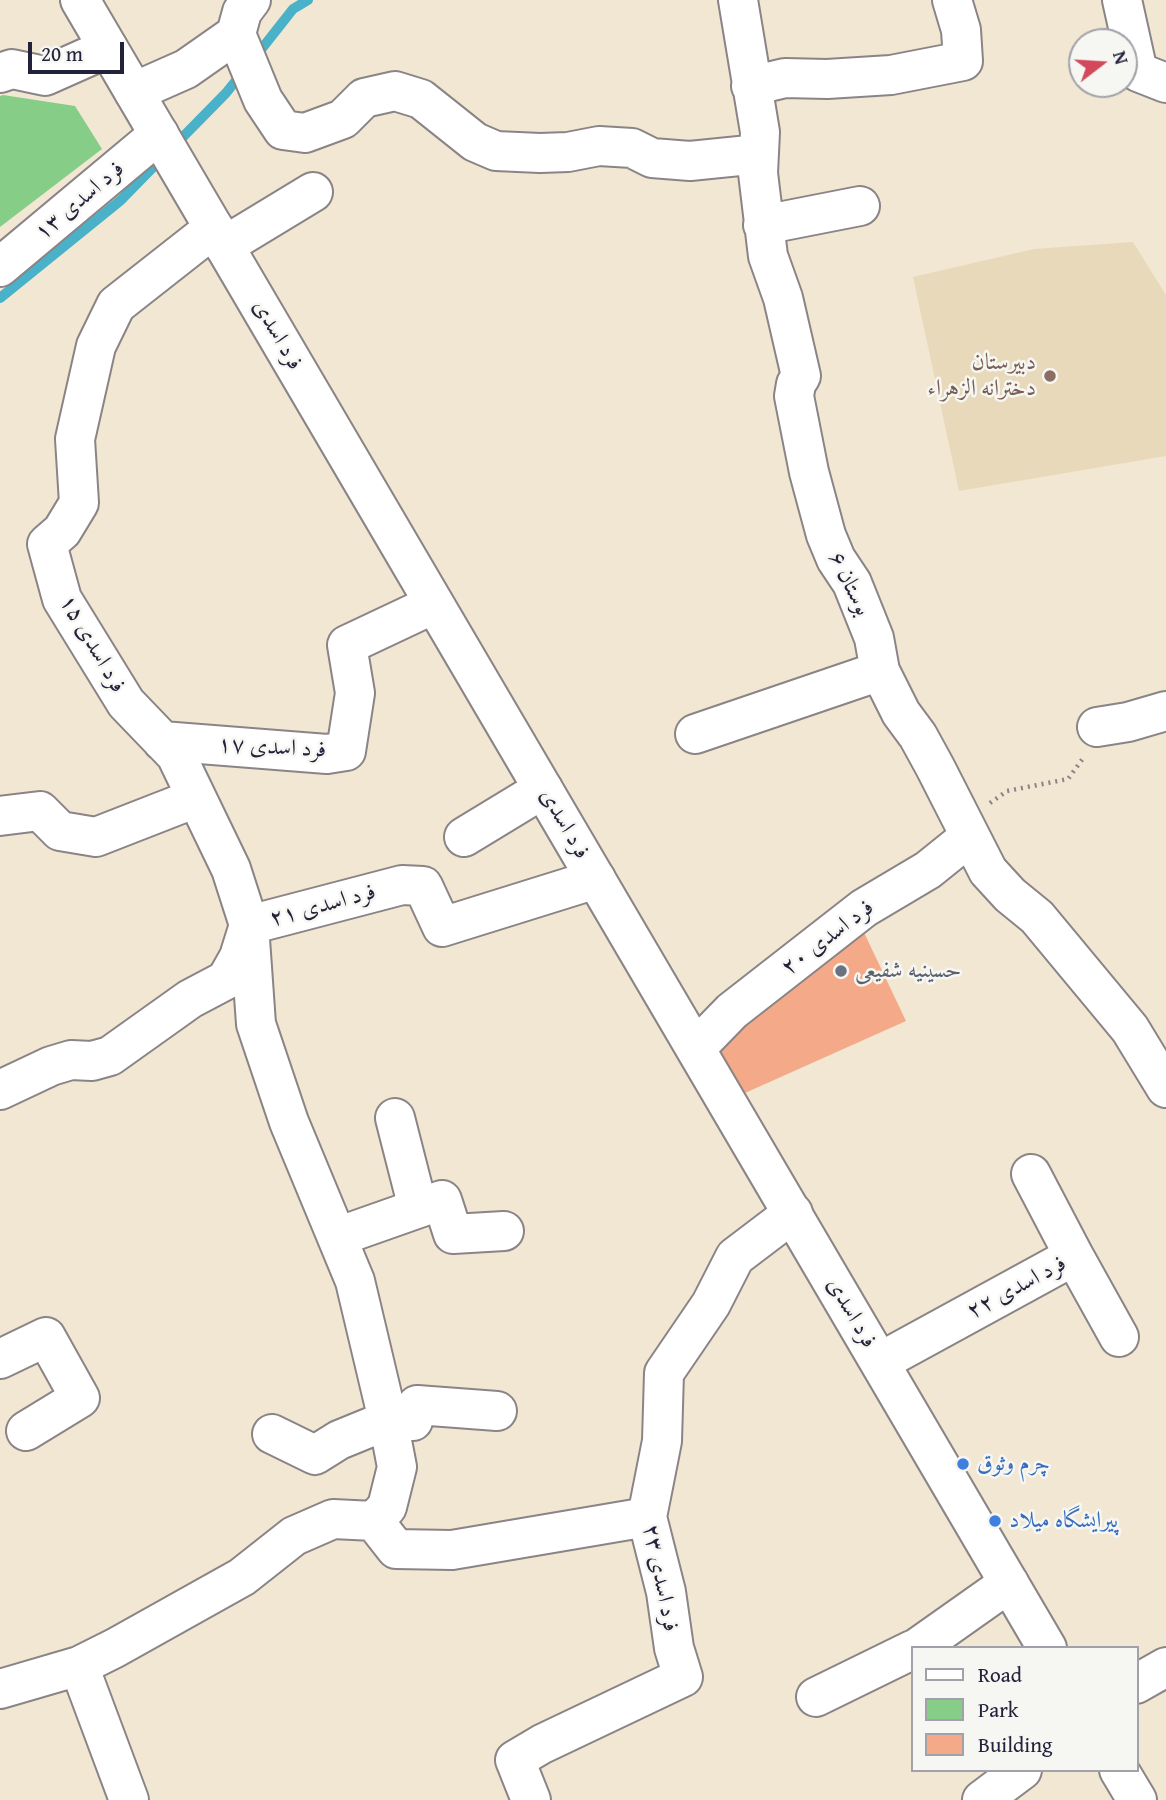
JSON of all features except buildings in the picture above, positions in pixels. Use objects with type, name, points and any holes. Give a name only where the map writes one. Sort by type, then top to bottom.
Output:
[{"type":"street","name":"فرد اسدی","points":[[80,0],[1046,1646]]},
{"type":"street","name":"بوستان ۶","points":[[738,0],[760,132],[758,173],[768,257],[783,298],[801,376],[794,396],[819,513],[836,559],[852,583],[874,638],[880,671],[901,713],[935,767],[988,871],[1010,895],[1037,917],[1130,1029],[1166,1087]]},
{"type":"street","points":[[751,86],[785,78],[827,79],[891,75],[963,61],[961,30],[952,0]]},
{"type":"street","points":[[1122,0],[1138,72],[1166,83]]},
{"type":"street","points":[[0,73],[12,69],[45,76],[120,69],[186,69],[243,17],[263,100],[282,130],[305,133],[343,119],[364,98],[395,90],[421,99],[475,142],[496,151],[554,152],[599,146],[632,148],[652,158],[690,161],[759,154]]},
{"type":"street","name":"فرد اسدی ۱۳","points":[[0,267],[159,135]]},
{"type":"street","points":[[219,237],[313,192]]},
{"type":"street","points":[[763,225],[860,206]]},
{"type":"street","name":"فرد اسدی ۱۵","points":[[219,237],[116,305],[96,346],[75,439],[79,503],[62,531],[47,544],[62,599],[126,703],[176,755],[231,869],[249,925],[256,1024],[289,1122],[355,1281],[388,1420],[397,1467],[387,1507],[374,1521]]},
{"type":"street","name":"فرد اسدی ۱۷","points":[[162,741],[327,754],[346,751],[355,693],[347,645],[434,604]]},
{"type":"street","points":[[695,734],[880,671]]},
{"type":"street","points":[[1097,727],[1128,722],[1166,710]]},
{"type":"street","points":[[464,837],[544,789]]},
{"type":"street","points":[[0,816],[40,811],[60,831],[96,837],[196,798]]},
{"type":"street","name":"فرد اسدی ۲۰","points":[[696,1048],[732,1011],[864,908],[928,870],[969,837]]},
{"type":"street","name":"فرد اسدی ۲۱","points":[[0,1090],[51,1066],[71,1060],[92,1061],[110,1056],[190,999],[226,980],[239,957],[249,925],[402,885],[423,886],[442,927],[596,879]]},
{"type":"street","points":[[395,1118],[418,1208]]},
{"type":"street","points":[[1031,1174],[1074,1256]]},
{"type":"street","points":[[337,1237],[442,1199],[453,1234],[504,1231]]},
{"type":"street","name":"فرد اسدی ۲۳","points":[[531,1800],[515,1760],[542,1744],[683,1677],[674,1648],[666,1592],[647,1517],[662,1441],[664,1373],[711,1304],[735,1257],[793,1213]]},
{"type":"street","name":"فرد اسدی ۲۲","points":[[880,1362],[1074,1256],[1119,1337]]},
{"type":"street","points":[[0,1359],[46,1337],[80,1398],[26,1431]]},
{"type":"street","points":[[272,1434],[315,1455],[339,1440],[388,1420],[413,1421],[417,1405],[496,1411]]},
{"type":"street","points":[[0,1689],[79,1666],[242,1577],[294,1536],[333,1519],[374,1521],[396,1549],[452,1550],[647,1517]]},
{"type":"street","points":[[920,1646],[1009,1583]]},
{"type":"street","points":[[817,1697],[911,1650]]},
{"type":"street","points":[[79,1666],[130,1800]]},
{"type":"street","points":[[1138,1683],[1166,1667]]},
{"type":"street","points":[[982,1800],[1019,1772]]},
{"type":"street","points":[[1120,1772],[1137,1800]]},
{"type":"path","points":[[969,837],[981,809],[1007,791],[1068,779],[1084,757],[1097,727]]},
{"type":"shaded area","name":"دبیرستان دخترانه الزهراء","points":[[1133,242],[1166,295],[1166,456],[959,491],[913,277],[1034,249]]},
{"type":"green space","points":[[0,96],[75,106],[102,149],[0,227]]},
{"type":"waterway","points":[[256,56],[293,9],[308,0]]},
{"type":"waterway","points":[[174,146],[242,73]]},
{"type":"waterway","points":[[0,298],[121,200],[163,157]]},
{"type":"place","name":"دبیرستان دخترانه الزهراء","points":[[1050,376]]},
{"type":"place","name":"حسینیه شفیعی","points":[[841,971]]},
{"type":"place","name":"چرم وثوق","points":[[963,1464]]},
{"type":"place","name":"پیرایشگاه میلاد","points":[[995,1521]]}]
